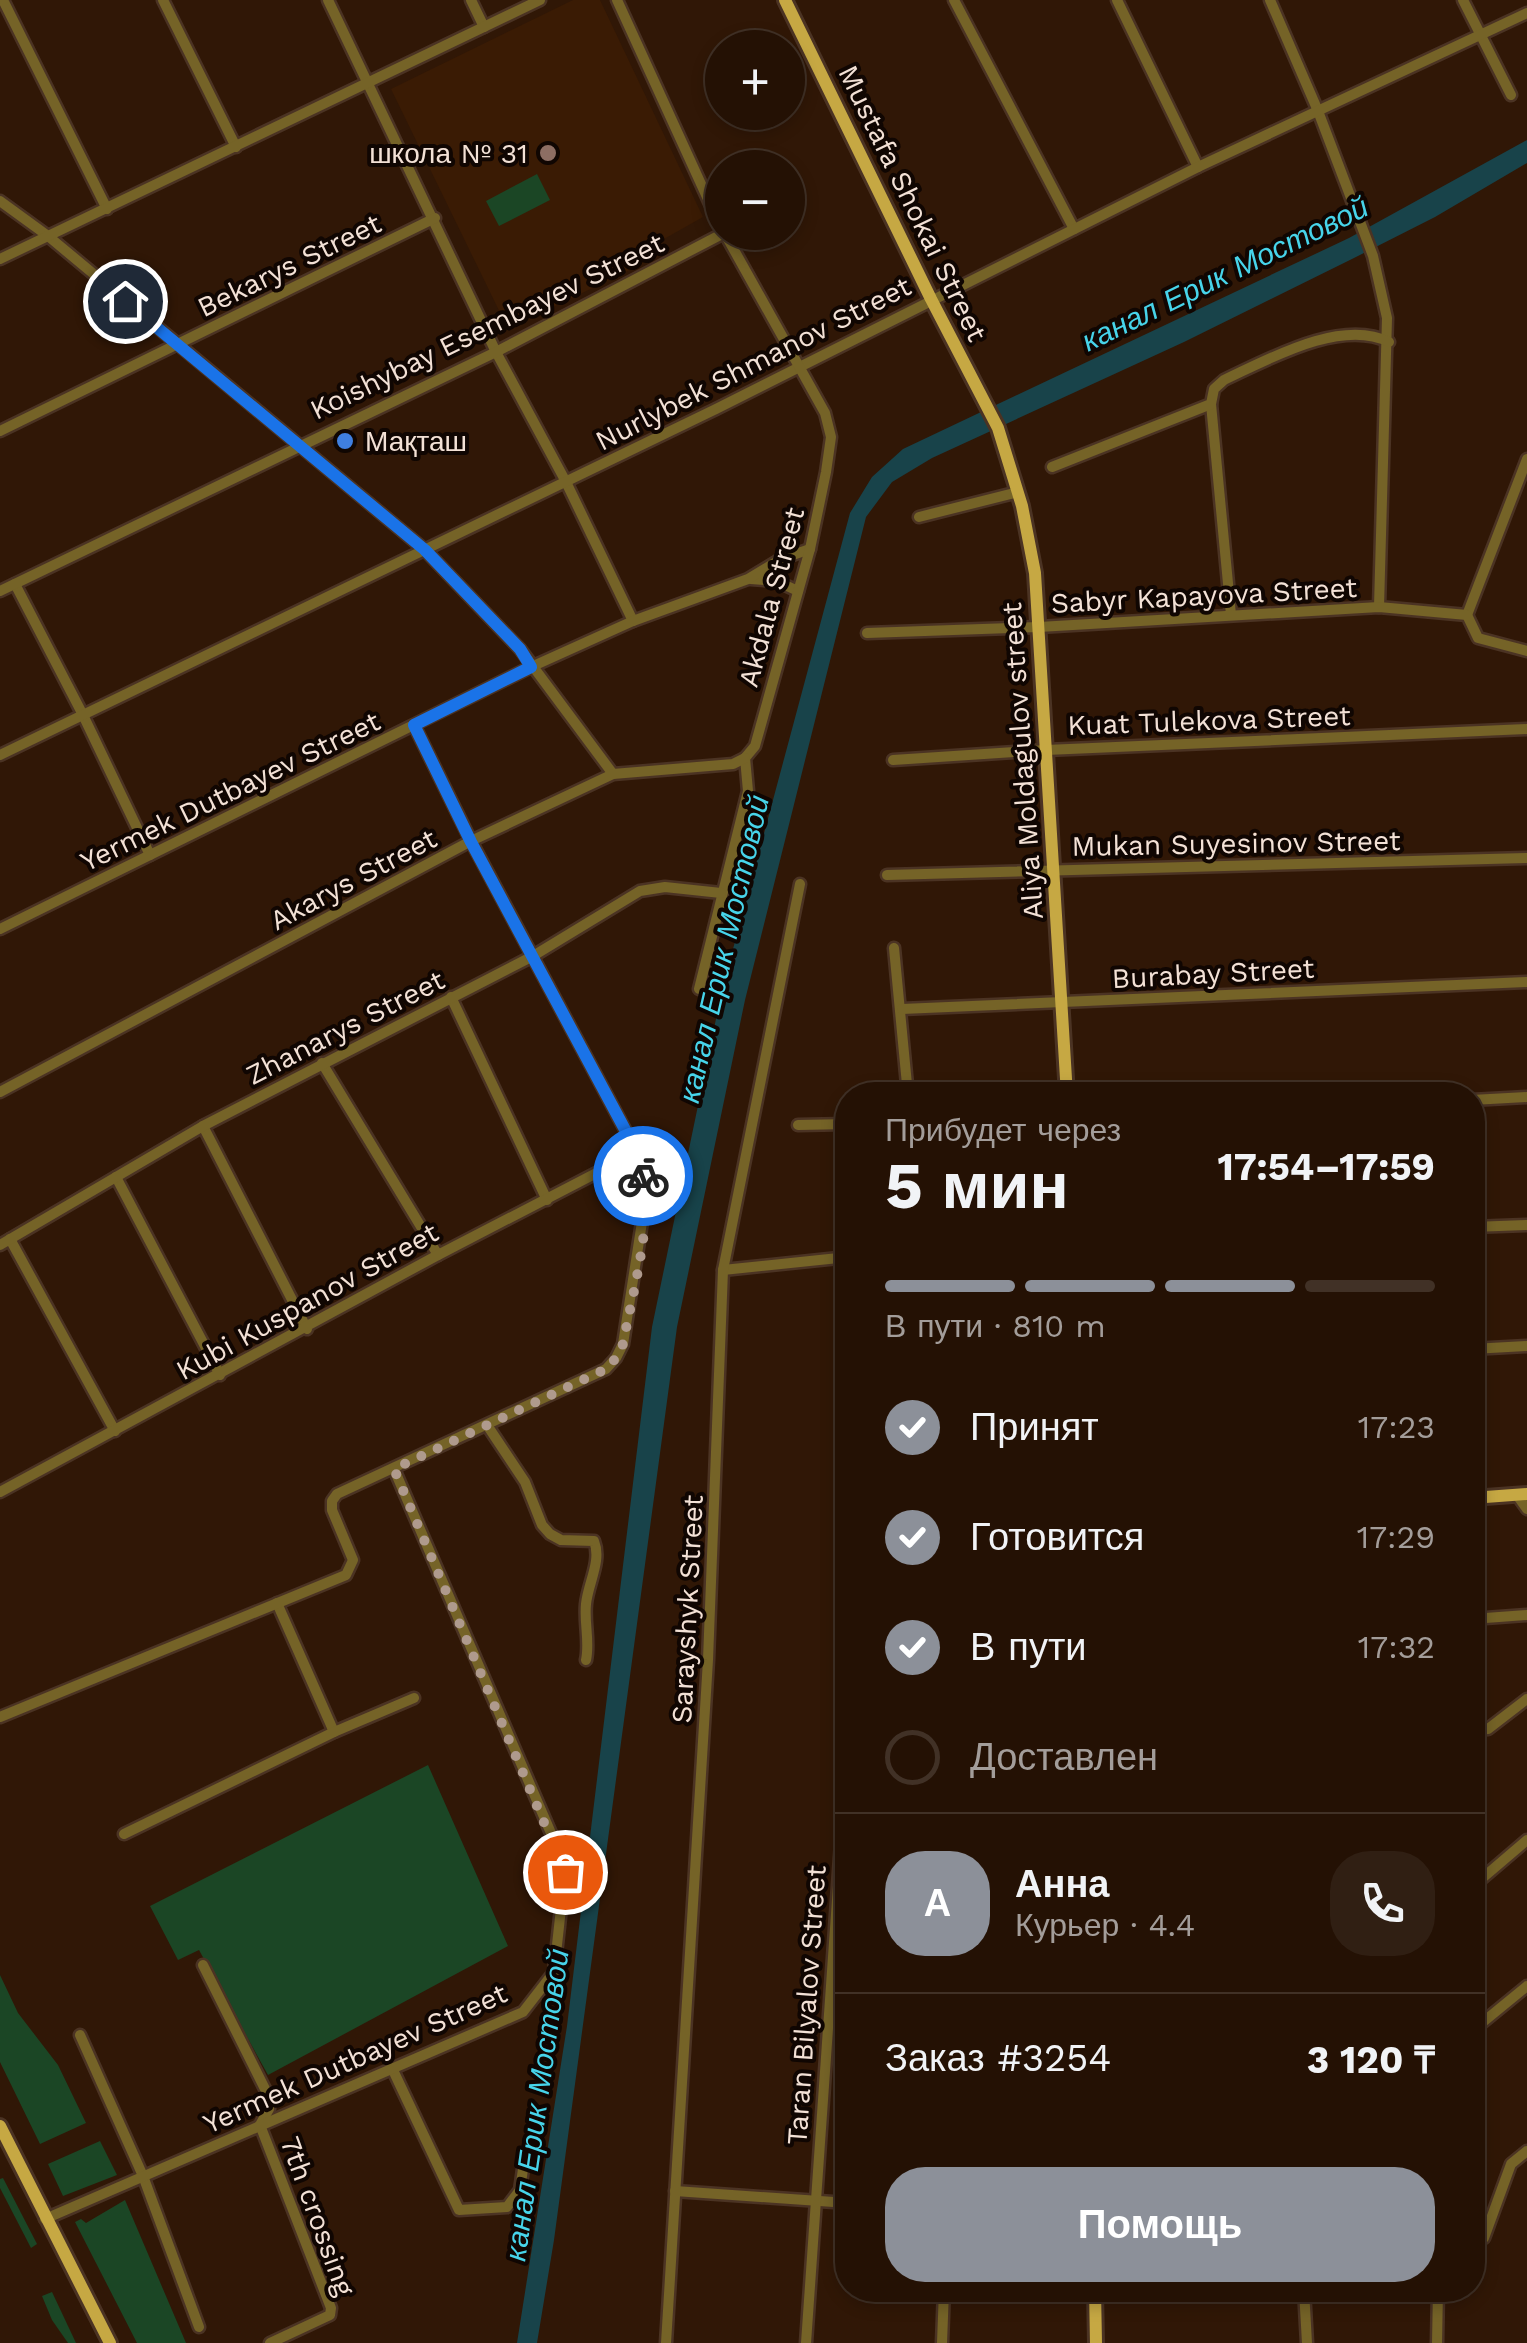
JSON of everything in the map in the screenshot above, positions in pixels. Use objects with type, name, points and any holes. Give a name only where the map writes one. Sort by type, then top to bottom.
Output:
[{"type":"main road","name":"Mustafa Shokai Street","points":[[786,0],[998,428]]},
{"type":"main road","name":"Aliya Moldagulov street","points":[[998,428],[1018,492],[1036,572],[1066,1082]]},
{"type":"main road","points":[[1485,1497],[1522,1495]]},
{"type":"main road","points":[[0,2126],[110,2343]]},
{"type":"main road","points":[[1095,2302],[1096,2343]]},
{"type":"street","points":[[3,0],[107,209]]},
{"type":"street","points":[[163,0],[236,146]]},
{"type":"street","points":[[328,0],[496,352],[566,482],[633,622]]},
{"type":"street","points":[[470,0],[484,27]]},
{"type":"street","points":[[0,259],[540,0]]},
{"type":"street","name":"Akdala Street","points":[[617,0],[705,193]]},
{"type":"street","points":[[954,0],[1074,229]]},
{"type":"street","points":[[1117,0],[1198,167]]},
{"type":"street","points":[[1270,0],[1318,111],[1373,256],[1388,318],[1379,607]]},
{"type":"street","points":[[1463,0],[1511,95]]},
{"type":"street","name":"Nurlybek Shmanov Street","points":[[0,755],[566,482],[1198,167],[1527,13]]},
{"type":"street","points":[[0,201],[48,236],[425,550],[520,649],[613,774]]},
{"type":"street","name":"Bekarys Street","points":[[0,431],[435,218]]},
{"type":"street","name":"Koishybay Esembayev Street","points":[[0,591],[496,352],[705,242]]},
{"type":"street","name":"Akdala Street","points":[[699,989],[748,791],[745,758],[755,746],[810,549],[831,437],[825,413],[733,250]]},
{"type":"street","points":[[1230,616],[1211,404],[1214,388],[1308,342],[1374,334],[1389,342]]},
{"type":"street","points":[[1052,467],[1211,404]]},
{"type":"street","points":[[1527,459],[1467,615],[1478,638],[1527,651]]},
{"type":"street","points":[[919,517],[1018,492]]},
{"type":"street","name":"Yermek Dutbayev Street","points":[[0,930],[531,667],[633,622],[748,579],[781,559],[810,549]]},
{"type":"street","points":[[748,579],[776,581],[798,591]]},
{"type":"street","points":[[14,584],[150,855]]},
{"type":"street","name":"Sabyr Kapayova Street","points":[[867,633],[1038,628],[1379,607],[1467,615]]},
{"type":"street","points":[[0,1718],[346,1575],[353,1560],[332,1510],[337,1494],[606,1369],[623,1344],[647,1190],[637,1152],[471,842],[414,725]]},
{"type":"street","name":"Kuat Tulekova Street","points":[[894,760],[1527,729]]},
{"type":"street","name":"Akarys Street","points":[[0,1092],[471,842],[613,774],[733,764],[745,758]]},
{"type":"street","name":"Mukan Suyesinov Street","points":[[886,875],[1527,858]]},
{"type":"street","name":"Sarayshyk Street","points":[[666,2343],[709,1642],[723,1270],[800,884]]},
{"type":"street","name":"Zhanarys Street","points":[[5,1242],[204,1126],[533,956],[640,891],[665,887],[721,892]]},
{"type":"street","points":[[894,948],[907,1082]]},
{"type":"street","name":"Burabay Street","points":[[902,1008],[1527,982]]},
{"type":"street","points":[[451,998],[548,1200]]},
{"type":"street","points":[[322,1063],[438,1255]]},
{"type":"street","points":[[1485,1099],[1527,1097]]},
{"type":"street","points":[[798,1125],[835,1124]]},
{"type":"street","points":[[204,1126],[307,1328]]},
{"type":"street","name":"Kubi Kuspanov Street","points":[[1,1490],[637,1152]]},
{"type":"street","points":[[116,1177],[220,1375]]},
{"type":"street","points":[[1485,1227],[1527,1225]]},
{"type":"street","points":[[5,1242],[114,1431]]},
{"type":"street","points":[[723,1270],[835,1258]]},
{"type":"street","points":[[1485,1348],[1527,1346]]},
{"type":"street","points":[[487,1425],[525,1482],[542,1525],[550,1534],[561,1540],[594,1541],[598,1551],[586,1599],[586,1660]]},
{"type":"street","name":"Yermek Dutbayev Street","points":[[46,2219],[523,2012],[554,1972],[565,1872],[394,1469]]},
{"type":"street","points":[[1522,1495],[1527,1509]]},
{"type":"street","points":[[278,1603],[334,1732]]},
{"type":"street","points":[[1485,1619],[1527,1615]]},
{"type":"street","points":[[124,1834],[334,1732],[414,1698]]},
{"type":"street","points":[[1485,1729],[1527,1699]]},
{"type":"street","points":[[1485,1877],[1527,1840]]},
{"type":"street","name":"Taran Bilyalov Street","points":[[806,2343],[835,1920]]},
{"type":"street","name":"7th crossing","points":[[202,1965],[269,2098],[269,2109],[260,2125],[330,2308],[330,2316],[321,2322],[270,2343]]},
{"type":"street","points":[[1485,2020],[1527,1986]]},
{"type":"street","points":[[80,2035],[143,2176],[199,2327]]},
{"type":"street","points":[[392,2068],[459,2210],[507,2207],[520,2190],[525,2154]]},
{"type":"street","points":[[1485,2235],[1511,2164],[1527,2151]]},
{"type":"street","points":[[675,2191],[835,2201]]},
{"type":"street","points":[[942,2343],[944,2302]]},
{"type":"street","points":[[1305,2302],[1307,2343]]},
{"type":"street","points":[[1437,2343],[1438,2302]]},
{"type":"shaded area","name":"школа № 31","points":[[573,0],[600,0],[703,217],[664,239],[644,263],[508,329],[391,89]]},
{"type":"green space","points":[[537,174],[550,200],[499,226],[486,201]]},
{"type":"green space","points":[[428,1765],[508,1946],[268,2075],[199,1950],[178,1960],[150,1906]]},
{"type":"green space","points":[[0,1975],[18,2013],[58,2065],[86,2123],[40,2144],[0,2062]]},
{"type":"green space","points":[[100,2141],[117,2175],[63,2196],[48,2164]]},
{"type":"green space","points":[[3,2178],[37,2244],[31,2248],[0,2188]]},
{"type":"green space","points":[[125,2200],[186,2343],[137,2343],[75,2222],[81,2219],[86,2223]]},
{"type":"green space","points":[[52,2292],[76,2343],[68,2343],[52,2320],[42,2296]]},
{"type":"water","name":"канал Ерик Мостовой","points":[[1527,140],[1527,163],[1435,217],[1184,342],[932,458],[892,482],[866,517],[745,1000],[677,1327],[554,2240],[537,2343],[517,2343],[567,2026],[652,1327],[722,990],[850,513],[872,477],[903,449],[1349,238]]},
{"type":"way so far","points":[[565,1872],[394,1469],[606,1369],[616,1358],[623,1344],[643,1232],[647,1190],[643,1176]]},
{"type":"place","name":"школа № 31","points":[[548,153]]},
{"type":"place","name":"Мақташ","points":[[345,441]]},
{"type":"route","points":[[125,301],[425,550],[520,649],[531,667],[414,725],[471,842],[637,1152],[643,1176]]}]
